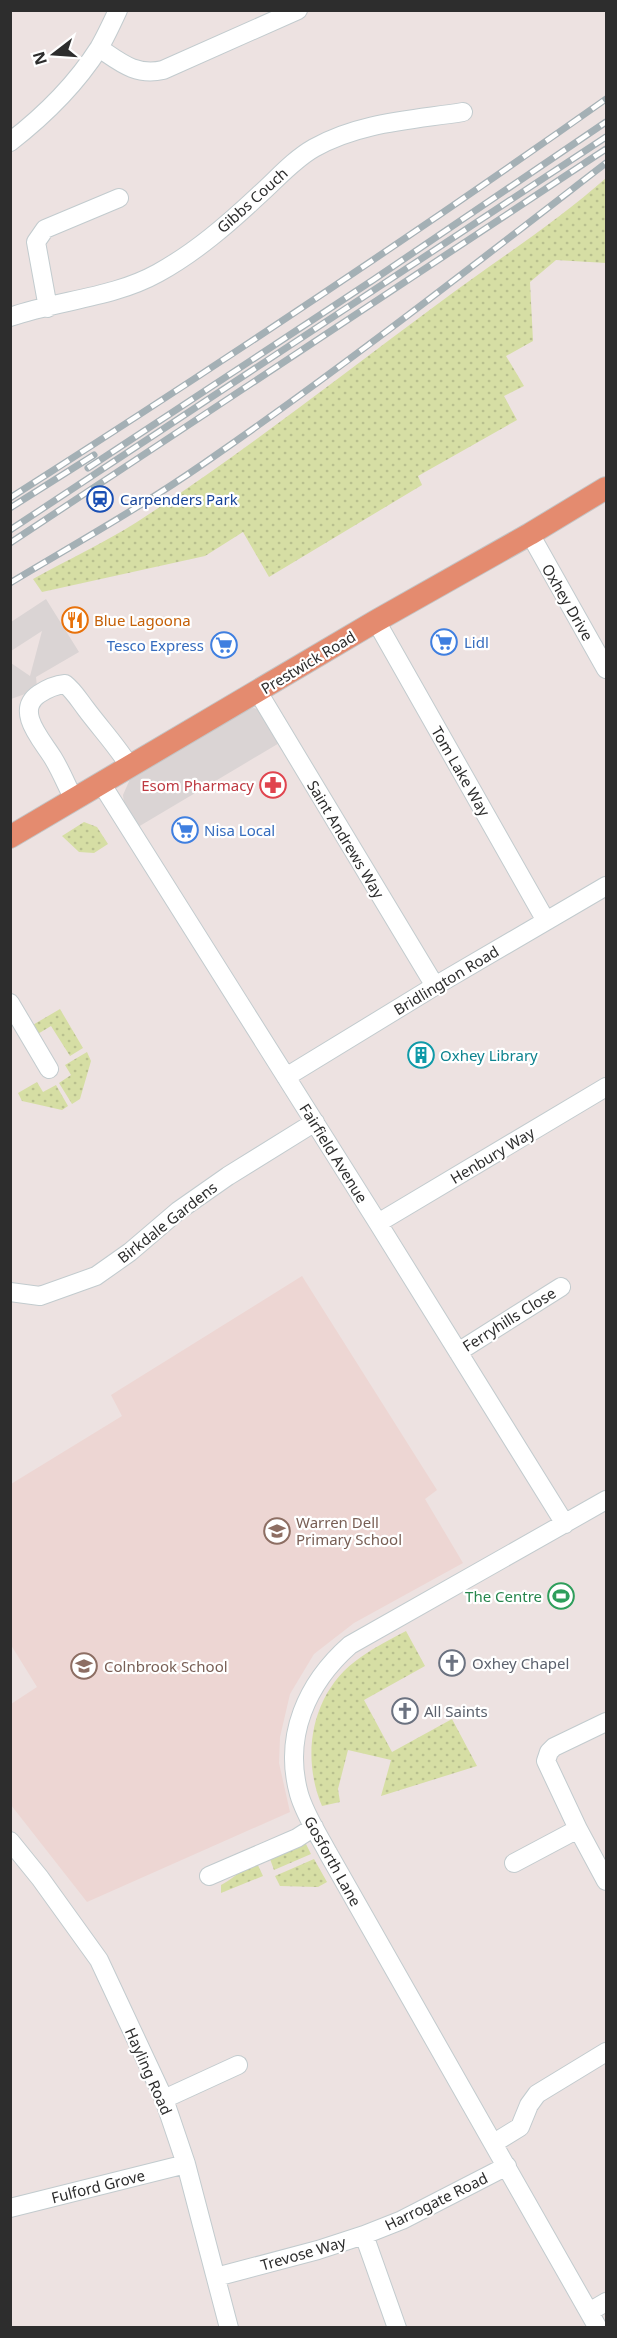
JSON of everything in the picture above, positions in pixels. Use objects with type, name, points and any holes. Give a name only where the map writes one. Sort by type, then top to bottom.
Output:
[{"type":"main road","name":"Prestwick Road","points":[[10,837],[606,488]]},
{"type":"street","points":[[99,48],[128,68],[152,72],[163,70],[298,10]]},
{"type":"street","points":[[10,142],[39,119],[60,98],[99,48],[114,12]]},
{"type":"street","name":"Gibbs Couch","points":[[10,317],[114,290],[157,274],[206,241],[232,220],[293,163],[332,139],[367,127],[463,112]]},
{"type":"street","points":[[48,308],[36,242],[45,229],[119,198]]},
{"type":"street","name":"Oxhey Drive","points":[[530,534],[606,669]]},
{"type":"street","name":"Tom Lake Way","points":[[376,621],[546,921]]},
{"type":"street","points":[[74,800],[55,761],[30,721],[28,708],[38,694],[54,685],[65,684],[72,689],[114,741],[130,766]]},
{"type":"street","name":"Saint Andrews Way","points":[[258,692],[435,986]]},
{"type":"street","name":"Fairfield Avenue","points":[[101,783],[565,1524]]},
{"type":"street","name":"Bridlington Road","points":[[286,1077],[606,886]]},
{"type":"street","points":[[10,1003],[49,1069]]},
{"type":"street","name":"Henbury Way","points":[[378,1223],[606,1087]]},
{"type":"street","name":"Birkdale Gardens","points":[[10,1292],[40,1296],[96,1276],[130,1252],[178,1211],[228,1176],[315,1122]]},
{"type":"street","name":"Ferryhills Close","points":[[458,1352],[561,1287]]},
{"type":"street","name":"Gosforth Lane","points":[[593,2320],[314,1827],[299,1795],[294,1756],[295,1738],[303,1706],[325,1668],[350,1645],[606,1500]]},
{"type":"street","points":[[606,1722],[554,1747],[547,1755],[546,1761],[606,1881]]},
{"type":"street","points":[[209,1876],[297,1838],[314,1827]]},
{"type":"street","points":[[514,1863],[578,1829]]},
{"type":"street","name":"Hayling Road","points":[[10,1841],[40,1878],[99,1960],[164,2099],[186,2164],[229,2328]]},
{"type":"street","points":[[494,2143],[520,2127],[532,2099],[537,2094],[606,2052]]},
{"type":"street","points":[[164,2099],[238,2065]]},
{"type":"street","name":"Fulford Grove","points":[[10,2208],[186,2164]]},
{"type":"street","name":"Harrogate Road","points":[[364,2235],[402,2220],[507,2166]]},
{"type":"street","name":"Trevose Way","points":[[216,2277],[318,2250],[364,2235],[397,2328]]},
{"type":"street","points":[[593,2320],[606,2302]]},
{"type":"shaded area","points":[[46,599],[79,652],[36,677],[37,687],[11,699],[11,663],[30,676],[42,631],[11,651],[11,622]]},
{"type":"shaded area","points":[[254,708],[261,711],[281,742],[138,827],[124,804],[123,795],[130,779],[247,709]]},
{"type":"shaded area","name":"Warren Dell Primary School","points":[[302,1276],[437,1490],[425,1499],[463,1563],[354,1623],[314,1654],[290,1694],[280,1737],[279,1763],[290,1812],[87,1902],[11,1805],[11,1704],[37,1687],[11,1645],[11,1484],[122,1416],[111,1395]]},
{"type":"green space","points":[[606,178],[606,263],[556,260],[530,282],[533,341],[506,356],[524,386],[504,396],[517,420],[418,476],[422,485],[269,577],[243,532],[205,556],[42,592],[33,579],[124,530],[213,470],[544,228]]},
{"type":"green space","points":[[84,822],[97,827],[108,844],[94,853],[79,852],[62,836]]},
{"type":"green space","points":[[60,1009],[83,1048],[70,1056],[51,1026],[36,1035],[31,1026]]},
{"type":"green space","points":[[87,1052],[91,1061],[80,1099],[72,1104],[59,1083],[71,1075],[65,1065]]},
{"type":"green space","points":[[37,1082],[43,1092],[56,1085],[68,1106],[62,1110],[22,1101],[18,1093]]},
{"type":"green space","points":[[406,1631],[425,1666],[364,1700],[392,1752],[452,1719],[477,1766],[381,1796],[391,1760],[348,1750],[338,1789],[340,1802],[322,1806],[315,1786],[312,1765],[315,1724],[321,1705],[331,1687],[344,1671],[366,1653]]},
{"type":"green space","points":[[301,1842],[306,1844],[311,1854],[274,1870],[270,1859]]},
{"type":"green space","points":[[314,1859],[327,1882],[318,1887],[280,1886],[275,1876]]},
{"type":"green space","points":[[256,1861],[263,1876],[221,1893],[221,1885]]},
{"type":"railway","points":[[10,498],[311,302],[606,99]]},
{"type":"railway","points":[[88,468],[373,280],[606,122]]},
{"type":"railway","points":[[10,530],[606,137]]},
{"type":"railway","points":[[10,543],[606,149]]},
{"type":"railway","points":[[10,583],[156,495],[255,428],[407,316],[606,163]]},
{"type":"railway","points":[[10,508],[94,455]]},
{"type":"place","name":"Carpenders Park","points":[[100,499]]},
{"type":"place","name":"Blue Lagoona","points":[[75,620]]},
{"type":"place","name":"Lidl","points":[[444,642]]},
{"type":"place","name":"Tesco Express","points":[[224,645]]},
{"type":"place","name":"Esom Pharmacy","points":[[273,785]]},
{"type":"place","name":"Nisa Local","points":[[185,830]]},
{"type":"place","name":"Oxhey Library","points":[[421,1055]]},
{"type":"place","name":"Warren Dell Primary School","points":[[277,1531]]},
{"type":"place","name":"The Centre","points":[[561,1596]]},
{"type":"place","name":"Oxhey Chapel","points":[[452,1663]]},
{"type":"place","name":"Colnbrook School","points":[[84,1666]]},
{"type":"place","name":"All Saints","points":[[405,1711]]}]
